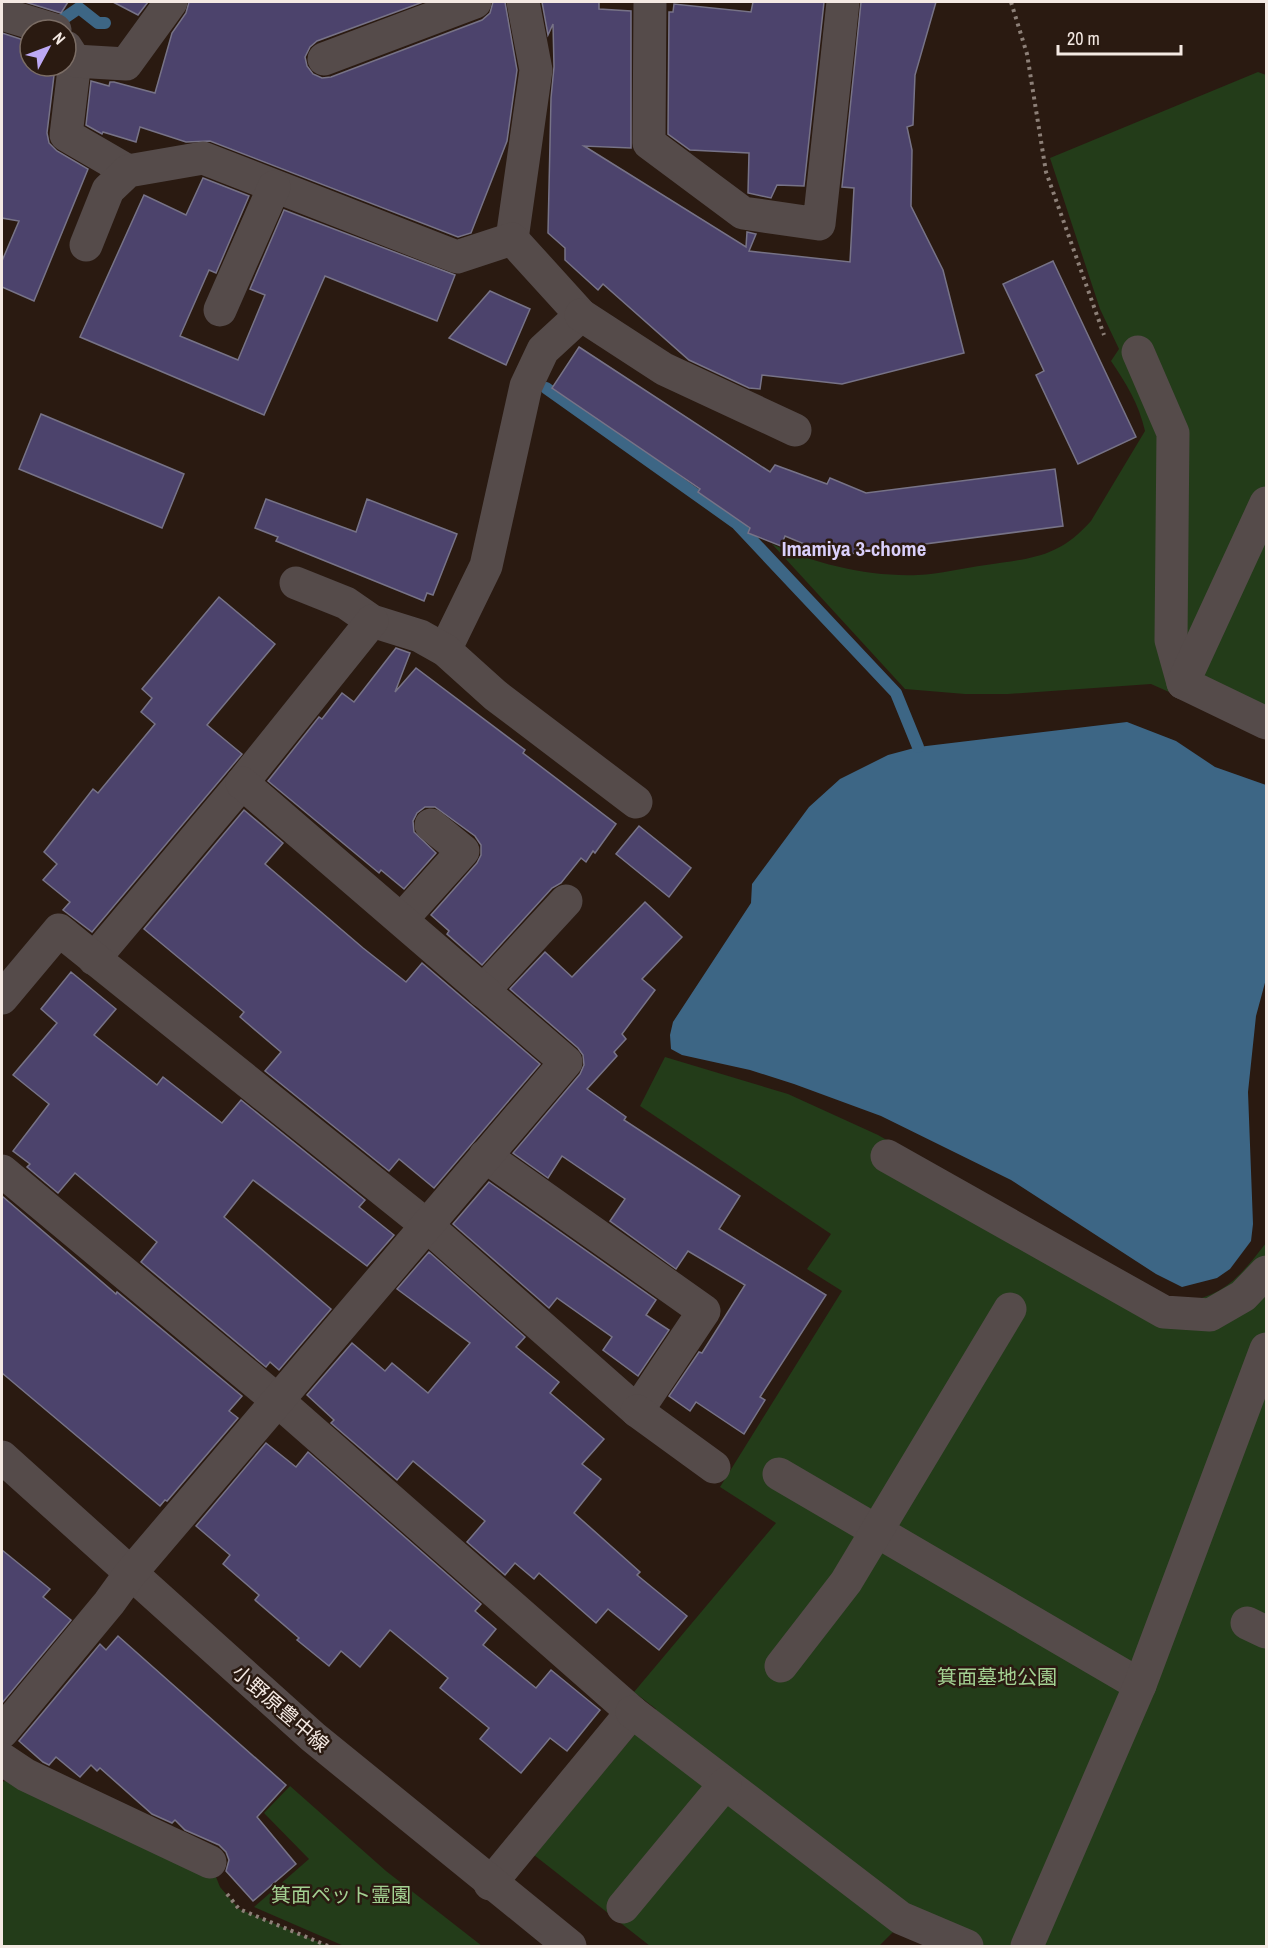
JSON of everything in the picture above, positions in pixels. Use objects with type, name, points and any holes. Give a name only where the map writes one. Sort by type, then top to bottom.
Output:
[{"type":"street","points":[[78,55],[126,64],[171,2]]},
{"type":"street","points":[[324,59],[475,2]]},
{"type":"street","points":[[512,239],[536,70],[523,2]]},
{"type":"street","points":[[650,2],[649,143],[743,213],[819,224],[839,13],[843,2]]},
{"type":"street","points":[[2,14],[18,19]]},
{"type":"street","points":[[69,78],[66,135],[128,171]]},
{"type":"street","points":[[86,245],[108,190],[128,171],[202,158],[457,256],[512,239]]},
{"type":"street","points":[[220,310],[274,187]]},
{"type":"street","points":[[512,239],[581,315],[664,369],[795,430]]},
{"type":"street","points":[[445,650],[486,566],[526,386],[543,350],[581,315]]},
{"type":"street","points":[[1138,352],[1173,433],[1171,640],[1183,683],[1266,723]]},
{"type":"street","points":[[1183,683],[1266,503]]},
{"type":"street","points":[[296,583],[346,603],[372,621],[420,636],[445,650],[495,695],[636,802]]},
{"type":"street","points":[[94,959],[242,783],[372,621]]},
{"type":"street","points":[[2,1732],[109,1603],[130,1574],[425,1224],[566,1062],[242,783]]},
{"type":"street","points":[[402,920],[463,851],[431,825]]},
{"type":"street","points":[[483,990],[566,901]]},
{"type":"street","points":[[2,998],[59,930],[425,1224],[637,1411],[714,1467]]},
{"type":"street","points":[[485,1156],[704,1311],[637,1411]]},
{"type":"street","points":[[886,1156],[1164,1312],[1210,1315],[1243,1296],[1266,1272]]},
{"type":"street","points":[[2,1171],[278,1401],[632,1712],[901,1918],[967,1947]]},
{"type":"street","points":[[781,1666],[846,1582],[1010,1309]]},
{"type":"street","points":[[1027,1947],[1257,1407],[1266,1349]]},
{"type":"street","name":"小野原豊中線","points":[[2,1457],[313,1737],[489,1884],[570,1947]]},
{"type":"street","points":[[779,1474],[1140,1685]]},
{"type":"street","points":[[489,1884],[632,1712]]},
{"type":"street","points":[[2,1759],[27,1775],[210,1862]]},
{"type":"street","points":[[623,1907],[725,1784]]},
{"type":"path","points":[[1011,2],[1027,54],[1046,172],[1101,329],[1114,351],[1138,352]]},
{"type":"path","points":[[210,1862],[220,1887],[239,1909],[328,1947]]},
{"type":"green space","points":[[1258,72],[1266,75],[1266,735],[1151,684],[1008,694],[965,694],[905,689],[772,544],[806,558],[843,568],[881,574],[918,575],[1031,558],[1055,549],[1079,533],[1091,521],[1145,431],[1131,394],[1111,361],[1119,349],[1100,309],[1050,158]]},
{"type":"green space","name":"箕面墓地公園","points":[[665,1057],[788,1094],[878,1135],[1174,1303],[1205,1297],[1228,1285],[1247,1267],[1266,1243],[1266,1946],[937,1946],[894,1931],[879,1946],[650,1946],[534,1855],[656,1709],[634,1692],[776,1523],[720,1487],[842,1291],[807,1269],[831,1234],[640,1106]]},
{"type":"green space","points":[[26,1775],[210,1862],[220,1887],[239,1909],[328,1946],[2,1946],[2,1782]]},
{"type":"green space","name":"箕面ペット霊園","points":[[290,1786],[386,1871],[482,1946],[344,1946],[254,1907],[309,1859],[264,1813]]},
{"type":"water","points":[[1127,722],[1176,741],[1215,767],[1266,785],[1266,979],[1256,1016],[1248,1092],[1253,1224],[1251,1241],[1230,1269],[1217,1278],[1182,1287],[1156,1274],[1011,1180],[881,1116],[794,1084],[750,1070],[682,1055],[671,1049],[670,1035],[673,1022],[751,903],[752,884],[809,807],[840,779],[888,755],[918,747]]},
{"type":"building","points":[[25,2],[68,2],[61,13]]},
{"type":"building","points":[[113,2],[148,2],[138,15]]},
{"type":"building","points":[[189,2],[423,2],[317,41],[310,47],[305,57],[307,66],[313,74],[322,78],[331,77],[482,20],[490,13],[493,2],[505,2],[517,70],[507,141],[471,233],[458,237],[210,141],[186,142],[140,127],[136,142],[103,132],[102,134],[86,125],[91,81],[109,86],[110,82],[114,82],[155,93],[172,33],[186,13]]},
{"type":"building","points":[[542,2],[599,2],[599,9],[631,11],[631,148],[584,146],[746,247],[747,232],[756,234],[749,251],[850,262],[854,188],[842,187],[861,2],[936,2],[915,75],[913,125],[907,127],[912,150],[911,206],[943,270],[964,353],[842,384],[762,375],[760,389],[749,388],[689,360],[603,284],[598,290],[565,260],[565,248],[548,233],[551,98],[554,67],[553,24],[548,35]]},
{"type":"building","points":[[753,2],[824,2],[804,186],[777,185],[771,198],[748,193],[749,153],[690,150],[668,134],[669,12],[673,12],[674,4],[751,12]]},
{"type":"building","points":[[2,33],[18,38],[18,78],[54,78],[47,133],[49,143],[57,151],[88,169],[34,301],[2,287],[2,261],[19,221],[2,218]]},
{"type":"building","points":[[203,178],[249,196],[216,273],[209,270],[180,336],[238,360],[265,295],[250,289],[284,210],[455,275],[437,321],[325,276],[264,415],[80,337],[144,195],[186,215]]},
{"type":"building","points":[[1053,261],[1136,437],[1078,464],[1036,375],[1044,371],[1003,284]]},
{"type":"building","points":[[490,291],[530,309],[506,365],[449,338]]},
{"type":"building","points":[[579,347],[770,472],[775,465],[827,484],[830,478],[866,493],[1055,469],[1063,526],[833,556],[785,536],[781,546],[748,533],[750,528],[698,492],[700,489],[552,388]]},
{"type":"building","points":[[41,414],[184,474],[162,528],[19,469]]},
{"type":"building","points":[[266,499],[356,532],[367,499],[457,534],[433,595],[427,593],[424,601],[276,541],[278,537],[255,528]]},
{"type":"building","points":[[219,597],[275,644],[207,725],[242,754],[92,932],[63,910],[70,902],[43,880],[57,864],[44,852],[93,789],[98,793],[155,724],[141,712],[152,698],[142,689]]},
{"type":"building","points":[[396,648],[410,653],[395,692],[416,668],[525,750],[523,753],[616,824],[595,853],[593,851],[586,862],[581,858],[561,883],[552,888],[482,965],[447,934],[449,931],[431,915],[477,863],[481,855],[481,845],[475,836],[435,807],[425,807],[417,813],[413,821],[414,832],[436,853],[404,889],[381,870],[379,873],[268,781],[319,717],[322,719],[342,693],[354,702]]},
{"type":"building","points":[[244,810],[283,843],[265,864],[406,982],[422,963],[540,1064],[434,1188],[399,1159],[389,1171],[265,1071],[281,1052],[240,1017],[244,1012],[144,929]]},
{"type":"building","points":[[639,826],[691,868],[669,897],[616,854]]},
{"type":"building","points":[[645,902],[682,937],[642,979],[655,990],[622,1034],[626,1039],[614,1052],[617,1056],[587,1089],[626,1117],[624,1120],[740,1196],[719,1229],[826,1295],[760,1397],[765,1400],[744,1434],[696,1402],[690,1411],[669,1396],[699,1352],[702,1353],[745,1285],[688,1251],[676,1269],[610,1221],[625,1199],[562,1156],[548,1178],[513,1153],[580,1074],[584,1065],[583,1055],[578,1048],[510,989],[545,952],[572,977]]},
{"type":"building","points":[[71,972],[116,1009],[94,1035],[157,1085],[163,1077],[222,1123],[241,1100],[365,1200],[359,1207],[394,1235],[367,1266],[253,1180],[224,1217],[331,1309],[279,1370],[270,1362],[266,1367],[141,1262],[157,1242],[75,1173],[58,1193],[27,1167],[30,1164],[13,1151],[49,1104],[13,1075],[57,1023],[41,1009]]},
{"type":"building","points":[[489,1182],[656,1300],[646,1315],[669,1330],[638,1376],[603,1350],[612,1337],[557,1298],[549,1308],[453,1224]]},
{"type":"building","points":[[2,1196],[116,1294],[117,1292],[242,1396],[229,1411],[238,1418],[167,1501],[165,1500],[160,1506],[2,1373]]},
{"type":"building","points":[[429,1252],[525,1337],[516,1347],[559,1382],[550,1393],[604,1439],[582,1464],[601,1479],[574,1513],[640,1572],[637,1575],[687,1616],[659,1650],[608,1609],[596,1623],[539,1573],[534,1579],[515,1563],[505,1575],[467,1542],[485,1521],[413,1461],[397,1480],[331,1423],[334,1420],[307,1395],[352,1343],[385,1371],[392,1363],[428,1393],[470,1343],[397,1289]]},
{"type":"building","points":[[266,1443],[296,1467],[308,1452],[481,1604],[475,1611],[496,1629],[483,1645],[536,1688],[551,1670],[600,1710],[567,1751],[550,1738],[521,1773],[480,1739],[489,1728],[440,1688],[448,1678],[390,1630],[360,1667],[341,1651],[329,1666],[297,1640],[299,1638],[255,1600],[259,1595],[223,1564],[230,1555],[196,1526]]},
{"type":"building","points":[[2,1550],[50,1589],[43,1597],[71,1620],[2,1703]]},
{"type":"building","points":[[118,1636],[286,1785],[257,1817],[296,1864],[253,1901],[226,1871],[229,1860],[226,1852],[219,1845],[185,1830],[175,1820],[172,1823],[152,1814],[100,1768],[97,1771],[91,1765],[80,1777],[56,1757],[49,1765],[43,1762],[19,1741],[100,1644],[106,1650]]},
{"type":"waterway","points":[[64,18],[79,8],[98,23],[105,23]]},
{"type":"waterway","points":[[546,388],[736,523],[896,693],[918,747]]},
{"type":"district","name":"Imamiya 3-chome","points":[[854,548]]}]
